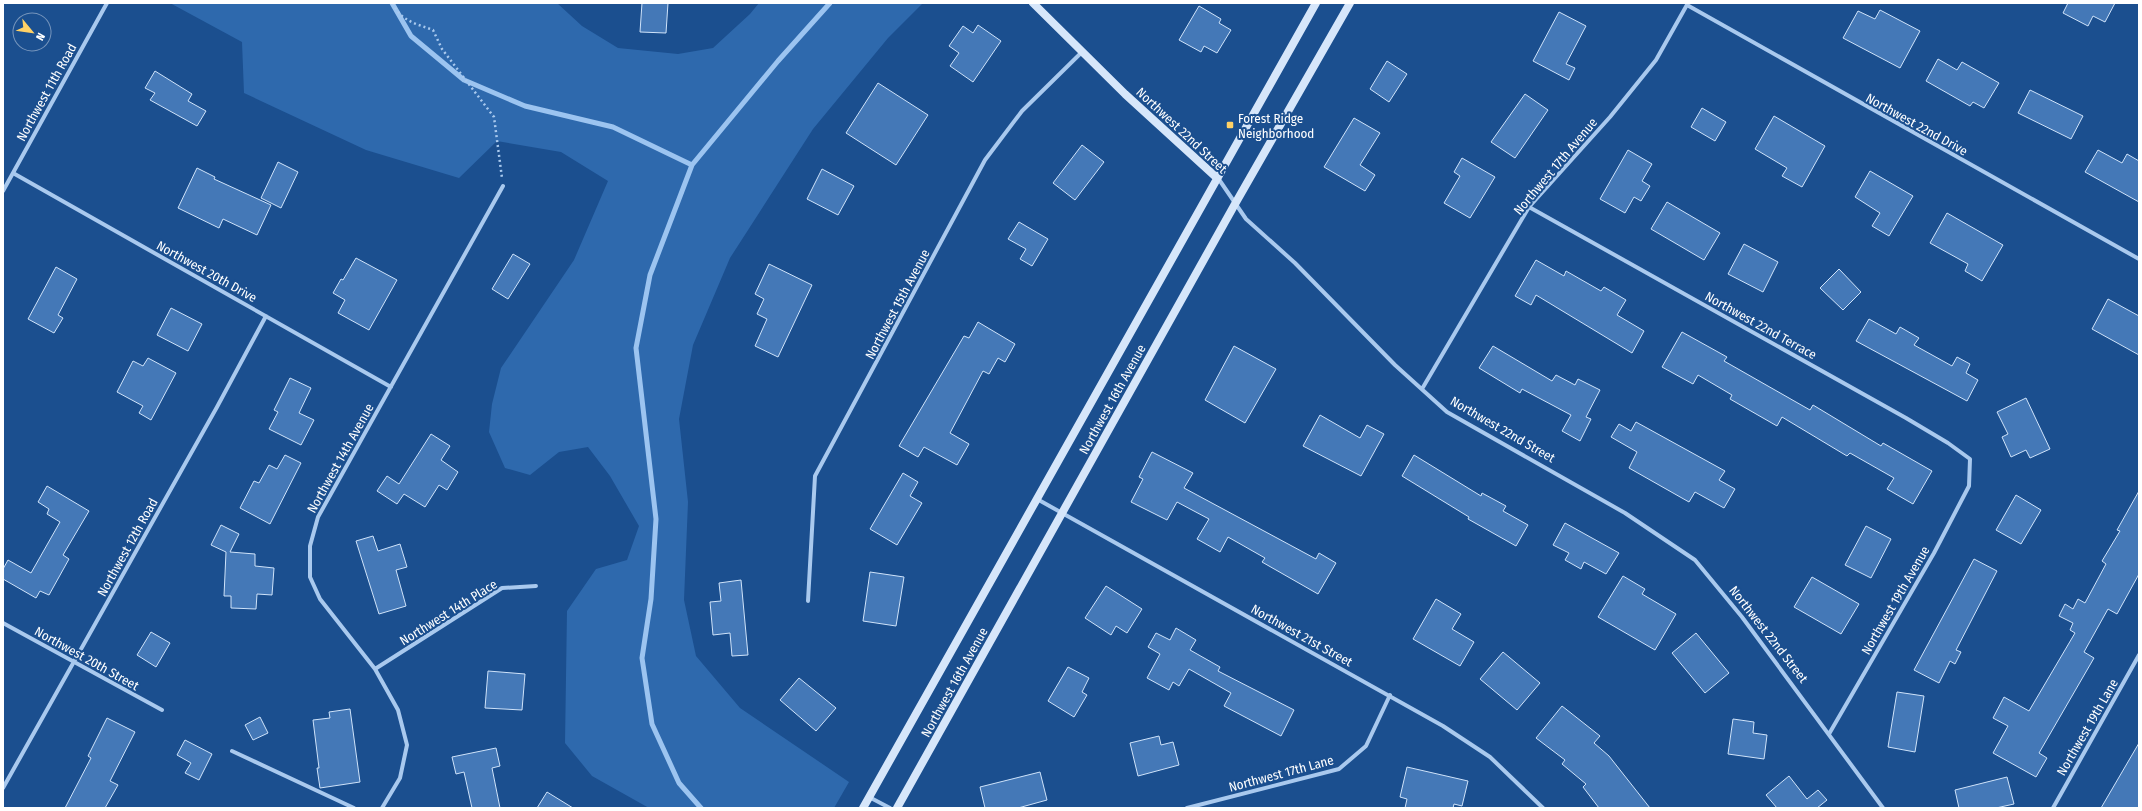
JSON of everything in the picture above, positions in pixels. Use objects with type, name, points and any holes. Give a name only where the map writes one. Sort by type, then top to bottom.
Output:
[{"type":"main road","name":"Northwest 22nd Street","points":[[1033,3],[1125,94],[1217,178]]},
{"type":"main road","name":"Northwest 16th Avenue","points":[[863,808],[1316,3]]},
{"type":"main road","name":"Northwest 16th Avenue","points":[[897,808],[1235,204],[1350,3]]},
{"type":"street","name":"Northwest 11th Road","points":[[3,191],[107,3]]},
{"type":"street","name":"Northwest 17th Avenue","points":[[1422,389],[1529,207],[1610,117],[1656,60],[1688,4]]},
{"type":"street","name":"Northwest 22nd Drive","points":[[1688,4],[2139,258]]},
{"type":"street","name":"Northwest 15th Avenue","points":[[808,601],[815,476],[985,160],[1022,112],[1083,51]]},
{"type":"street","name":"Northwest 20th Drive","points":[[13,173],[391,387]]},
{"type":"street","name":"Northwest 22nd Street","points":[[1217,178],[1246,219],[1295,263],[1395,365],[1447,412],[1625,513],[1695,560],[1742,617],[1884,808]]},
{"type":"street","name":"Northwest 14th Avenue","points":[[382,808],[400,778],[407,745],[398,710],[375,669],[320,599],[310,577],[310,546],[318,517],[503,186]]},
{"type":"street","name":"Northwest 22nd Terrace","points":[[1529,207],[1942,439],[1970,459],[1970,472]]},
{"type":"street","name":"Northwest 12th Road","points":[[3,788],[266,316]]},
{"type":"street","name":"Northwest 19th Avenue","points":[[1829,734],[1934,553],[1969,486],[1970,472]]},
{"type":"street","name":"Northwest 21st Street","points":[[1037,499],[1063,512],[1443,726],[1490,757],[1543,808]]},
{"type":"street","name":"Northwest 14th Place","points":[[375,669],[502,588],[536,586]]},
{"type":"street","name":"Northwest 20th Street","points":[[3,623],[162,710]]},
{"type":"street","name":"Northwest 19th Lane","points":[[2053,808],[2139,655]]},
{"type":"street","name":"Northwest 17th Lane","points":[[1187,808],[1339,769],[1366,746],[1390,695]]},
{"type":"street","points":[[232,751],[354,808]]},
{"type":"street","points":[[869,797],[890,808]]},
{"type":"path","points":[[393,3],[396,10],[405,19],[433,30],[442,49],[494,117],[503,186]]},
{"type":"shaded area","points":[[170,3],[557,3],[582,26],[618,48],[678,54],[713,48],[750,14],[759,3],[923,3],[888,38],[813,129],[730,258],[693,345],[679,419],[688,502],[684,600],[696,656],[740,708],[849,782],[834,808],[649,808],[592,776],[565,743],[567,611],[596,569],[627,560],[639,526],[610,476],[588,447],[559,452],[530,475],[505,468],[489,432],[492,404],[501,368],[574,260],[608,181],[561,152],[497,141],[459,178],[366,150],[244,93],[242,42]]},
{"type":"building","points":[[642,3],[668,3],[666,33],[640,32]]},
{"type":"building","points":[[2068,3],[2115,3],[2105,22],[2093,16],[2088,26],[2063,13]]},
{"type":"building","points":[[1199,6],[1221,19],[1219,23],[1231,30],[1217,53],[1204,46],[1201,52],[1179,40]]},
{"type":"building","points":[[1880,10],[1920,31],[1900,68],[1843,38],[1858,11],[1875,19]]},
{"type":"building","points":[[1559,12],[1586,26],[1566,64],[1575,68],[1569,80],[1533,61]]},
{"type":"building","points":[[978,25],[1001,41],[973,82],[950,66],[959,53],[949,46],[963,26],[973,33]]},
{"type":"building","points":[[1938,59],[1957,70],[1962,62],[1999,83],[1984,108],[1973,102],[1970,106],[1926,81]]},
{"type":"building","points":[[1387,61],[1407,74],[1389,102],[1370,89]]},
{"type":"building","points":[[155,71],[192,94],[188,101],[206,111],[197,126],[150,100],[155,93],[145,88]]},
{"type":"building","points":[[878,83],[928,115],[896,165],[846,133]]},
{"type":"building","points":[[2030,90],[2083,116],[2071,139],[2018,113]]},
{"type":"building","points":[[1525,94],[1548,110],[1515,158],[1491,142]]},
{"type":"building","points":[[1702,108],[1726,122],[1715,141],[1691,127]]},
{"type":"building","points":[[1774,116],[1825,146],[1802,187],[1782,176],[1787,168],[1755,149]]},
{"type":"building","points":[[1354,118],[1380,133],[1360,165],[1375,175],[1365,191],[1324,167]]},
{"type":"building","points":[[1082,145],[1104,162],[1075,200],[1053,183]]},
{"type":"building","points":[[1628,150],[1652,164],[1642,181],[1650,186],[1641,201],[1634,197],[1625,213],[1600,199]]},
{"type":"building","points":[[2098,150],[2122,163],[2127,154],[2139,161],[2139,202],[2085,172]]},
{"type":"building","points":[[1462,158],[1495,177],[1470,218],[1444,203],[1460,176],[1454,172]]},
{"type":"building","points":[[278,162],[298,172],[281,208],[261,198]]},
{"type":"building","points":[[197,168],[215,177],[214,179],[271,205],[257,235],[223,219],[219,228],[178,208]]},
{"type":"building","points":[[822,169],[854,186],[838,215],[807,199]]},
{"type":"building","points":[[1870,171],[1913,196],[1889,236],[1872,226],[1880,213],[1855,197]]},
{"type":"building","points":[[1667,202],[1720,233],[1704,260],[1651,229]]},
{"type":"building","points":[[1947,213],[2003,245],[1982,281],[1965,271],[1968,264],[1930,243]]},
{"type":"building","points":[[1019,222],[1048,239],[1032,266],[1020,259],[1026,249],[1008,239]]},
{"type":"building","points":[[1744,244],[1778,262],[1763,292],[1728,274]]},
{"type":"building","points":[[513,254],[530,264],[508,299],[492,289]]},
{"type":"building","points":[[356,258],[397,280],[369,330],[338,313],[345,300],[333,293],[341,279],[343,280]]},
{"type":"building","points":[[1536,260],[1564,276],[1566,271],[1601,291],[1604,287],[1626,300],[1617,315],[1644,331],[1632,353],[1536,295],[1531,305],[1515,296]]},
{"type":"building","points":[[769,264],[812,285],[778,357],[755,346],[767,319],[757,314],[764,299],[755,294]]},
{"type":"building","points":[[56,267],[77,279],[58,315],[63,318],[54,333],[28,319]]},
{"type":"building","points":[[1839,269],[1861,292],[1843,310],[1820,288]]},
{"type":"building","points":[[2108,299],[2139,316],[2139,355],[2092,329]]},
{"type":"building","points":[[171,308],[202,324],[188,351],[157,335]]},
{"type":"building","points":[[1869,319],[1896,334],[1900,327],[1919,338],[1914,345],[1952,366],[1957,357],[1970,364],[1966,373],[1978,380],[1967,401],[1856,341]]},
{"type":"building","points":[[978,322],[1015,344],[1005,362],[998,358],[989,374],[983,371],[950,433],[969,444],[957,465],[924,447],[918,457],[899,446],[964,336],[969,338]]},
{"type":"building","points":[[1682,332],[1727,357],[1724,361],[1810,410],[1813,405],[1881,446],[1883,443],[1932,471],[1913,504],[1887,489],[1894,478],[1850,453],[1847,456],[1782,417],[1777,426],[1730,399],[1732,395],[1698,375],[1693,384],[1662,367]]},
{"type":"building","points":[[1234,346],[1276,369],[1245,423],[1205,400]]},
{"type":"building","points":[[1493,346],[1552,381],[1556,375],[1575,385],[1578,379],[1600,390],[1586,417],[1591,419],[1580,441],[1562,431],[1571,415],[1522,389],[1520,393],[1479,368]]},
{"type":"building","points":[[148,358],[176,373],[151,420],[139,413],[143,406],[117,392],[133,361],[143,366]]},
{"type":"building","points":[[290,378],[311,388],[299,413],[314,420],[301,445],[269,429],[278,412],[274,410]]},
{"type":"building","points":[[2026,398],[2050,449],[2030,458],[2026,450],[2011,457],[2002,437],[2008,434],[1997,412]]},
{"type":"building","points":[[1320,415],[1360,438],[1367,425],[1384,434],[1361,476],[1303,446]]},
{"type":"building","points":[[1636,422],[1725,471],[1719,480],[1735,489],[1724,508],[1695,492],[1689,502],[1629,468],[1637,452],[1611,437],[1619,424],[1631,431]]},
{"type":"building","points":[[431,434],[450,446],[441,460],[458,472],[447,490],[439,485],[425,507],[404,494],[397,504],[377,491],[387,476],[399,484]]},
{"type":"building","points":[[1152,452],[1193,473],[1184,488],[1316,559],[1319,553],[1336,563],[1318,594],[1262,562],[1265,558],[1228,537],[1220,552],[1197,539],[1209,519],[1177,502],[1167,520],[1131,502],[1143,479],[1139,477]]},
{"type":"building","points":[[285,455],[301,463],[270,524],[240,508],[254,481],[259,483],[269,465],[277,469]]},
{"type":"building","points":[[1414,455],[1481,496],[1482,493],[1506,506],[1503,511],[1528,525],[1516,546],[1468,519],[1469,517],[1402,476]]},
{"type":"building","points":[[903,473],[918,482],[910,496],[922,503],[897,545],[870,529]]},
{"type":"building","points":[[47,486],[89,511],[63,555],[69,559],[49,595],[40,591],[36,598],[3,579],[3,569],[8,560],[31,573],[60,522],[47,514],[49,509],[38,502]]},
{"type":"building","points":[[2139,491],[2139,574],[2117,614],[2108,609],[2084,652],[2094,658],[2039,753],[2047,758],[2036,777],[1993,753],[2008,726],[1993,718],[2004,697],[2029,711],[2075,633],[2070,630],[2073,623],[2059,616],[2065,604],[2073,609],[2078,599],[2085,603],[2106,564],[2102,561],[2120,531],[2117,530]]},
{"type":"building","points":[[2016,495],[2041,510],[2021,544],[1996,530]]},
{"type":"building","points":[[1565,523],[1619,553],[1606,574],[1584,562],[1581,569],[1565,560],[1569,553],[1553,545]]},
{"type":"building","points":[[221,525],[239,534],[230,552],[255,554],[255,566],[274,568],[272,595],[257,594],[256,609],[231,608],[231,596],[224,596],[226,552],[211,545]]},
{"type":"building","points":[[1866,526],[1891,539],[1871,578],[1845,565]]},
{"type":"building","points":[[373,536],[378,551],[400,544],[407,567],[396,570],[406,606],[379,614],[356,541]]},
{"type":"building","points":[[1974,559],[1997,571],[1956,650],[1961,652],[1955,664],[1950,661],[1939,683],[1914,670]]},
{"type":"building","points":[[870,572],[904,577],[896,626],[863,621]]},
{"type":"building","points":[[1623,576],[1645,589],[1642,594],[1676,614],[1655,650],[1598,617]]},
{"type":"building","points":[[1812,577],[1859,604],[1841,634],[1794,607]]},
{"type":"building","points":[[741,580],[748,655],[732,656],[730,633],[713,635],[710,602],[721,601],[719,583]]},
{"type":"building","points":[[1106,586],[1142,609],[1127,633],[1116,626],[1111,635],[1085,618]]},
{"type":"building","points":[[1436,599],[1461,614],[1452,629],[1474,642],[1460,666],[1413,639]]},
{"type":"building","points":[[1176,628],[1196,640],[1190,650],[1220,667],[1218,671],[1294,710],[1281,736],[1224,706],[1231,693],[1189,669],[1179,686],[1173,682],[1169,690],[1147,678],[1160,654],[1148,647],[1156,633],[1170,640]]},
{"type":"building","points":[[151,632],[170,643],[156,667],[137,655]]},
{"type":"building","points":[[1696,633],[1729,673],[1705,693],[1672,653]]},
{"type":"building","points":[[1503,652],[1540,683],[1517,710],[1480,679]]},
{"type":"building","points":[[1068,667],[1089,678],[1082,692],[1087,695],[1074,717],[1048,701]]},
{"type":"building","points":[[488,671],[525,674],[522,710],[485,708]]},
{"type":"building","points":[[799,678],[836,708],[816,731],[780,700]]},
{"type":"building","points":[[1897,692],[1924,696],[1915,752],[1888,747]]},
{"type":"building","points":[[1562,706],[1600,736],[1594,743],[1609,756],[1650,808],[1599,808],[1583,787],[1586,784],[1562,764],[1565,760],[1536,738]]},
{"type":"building","points":[[350,709],[360,782],[320,788],[313,720],[330,718],[329,712]]},
{"type":"building","points":[[260,717],[268,733],[253,740],[245,725]]},
{"type":"building","points":[[107,718],[135,732],[110,781],[118,785],[105,808],[65,808],[91,758],[88,756]]},
{"type":"building","points":[[1733,719],[1754,722],[1753,733],[1767,735],[1764,759],[1728,754]]},
{"type":"building","points":[[1159,736],[1161,745],[1173,742],[1179,765],[1138,776],[1130,743]]},
{"type":"building","points":[[185,740],[212,754],[199,780],[185,773],[191,763],[177,755]]},
{"type":"building","points":[[2139,743],[2139,808],[2101,808]]},
{"type":"building","points":[[496,748],[500,766],[492,768],[500,808],[472,808],[464,772],[456,774],[452,757]]},
{"type":"building","points":[[1407,767],[1468,781],[1462,806],[1454,804],[1453,808],[1405,808],[1407,799],[1400,797]]},
{"type":"building","points":[[1040,772],[1047,800],[1018,808],[985,808],[980,787]]},
{"type":"building","points":[[1789,776],[1807,799],[1818,790],[1827,800],[1817,808],[1777,808],[1766,795]]},
{"type":"building","points":[[2007,777],[2014,804],[1996,808],[1959,808],[1955,790]]},
{"type":"building","points":[[547,792],[573,808],[537,808]]},
{"type":"waterway","points":[[392,3],[411,36],[464,80],[525,106],[613,127],[692,165],[650,275],[636,348],[656,519],[651,599],[642,658],[652,724],[679,783],[701,808]]},
{"type":"waterway","points":[[692,165],[778,61],[830,3]]},
{"type":"place","name":"Forest Ridge Neighborhood","points":[[1230,125]]}]
